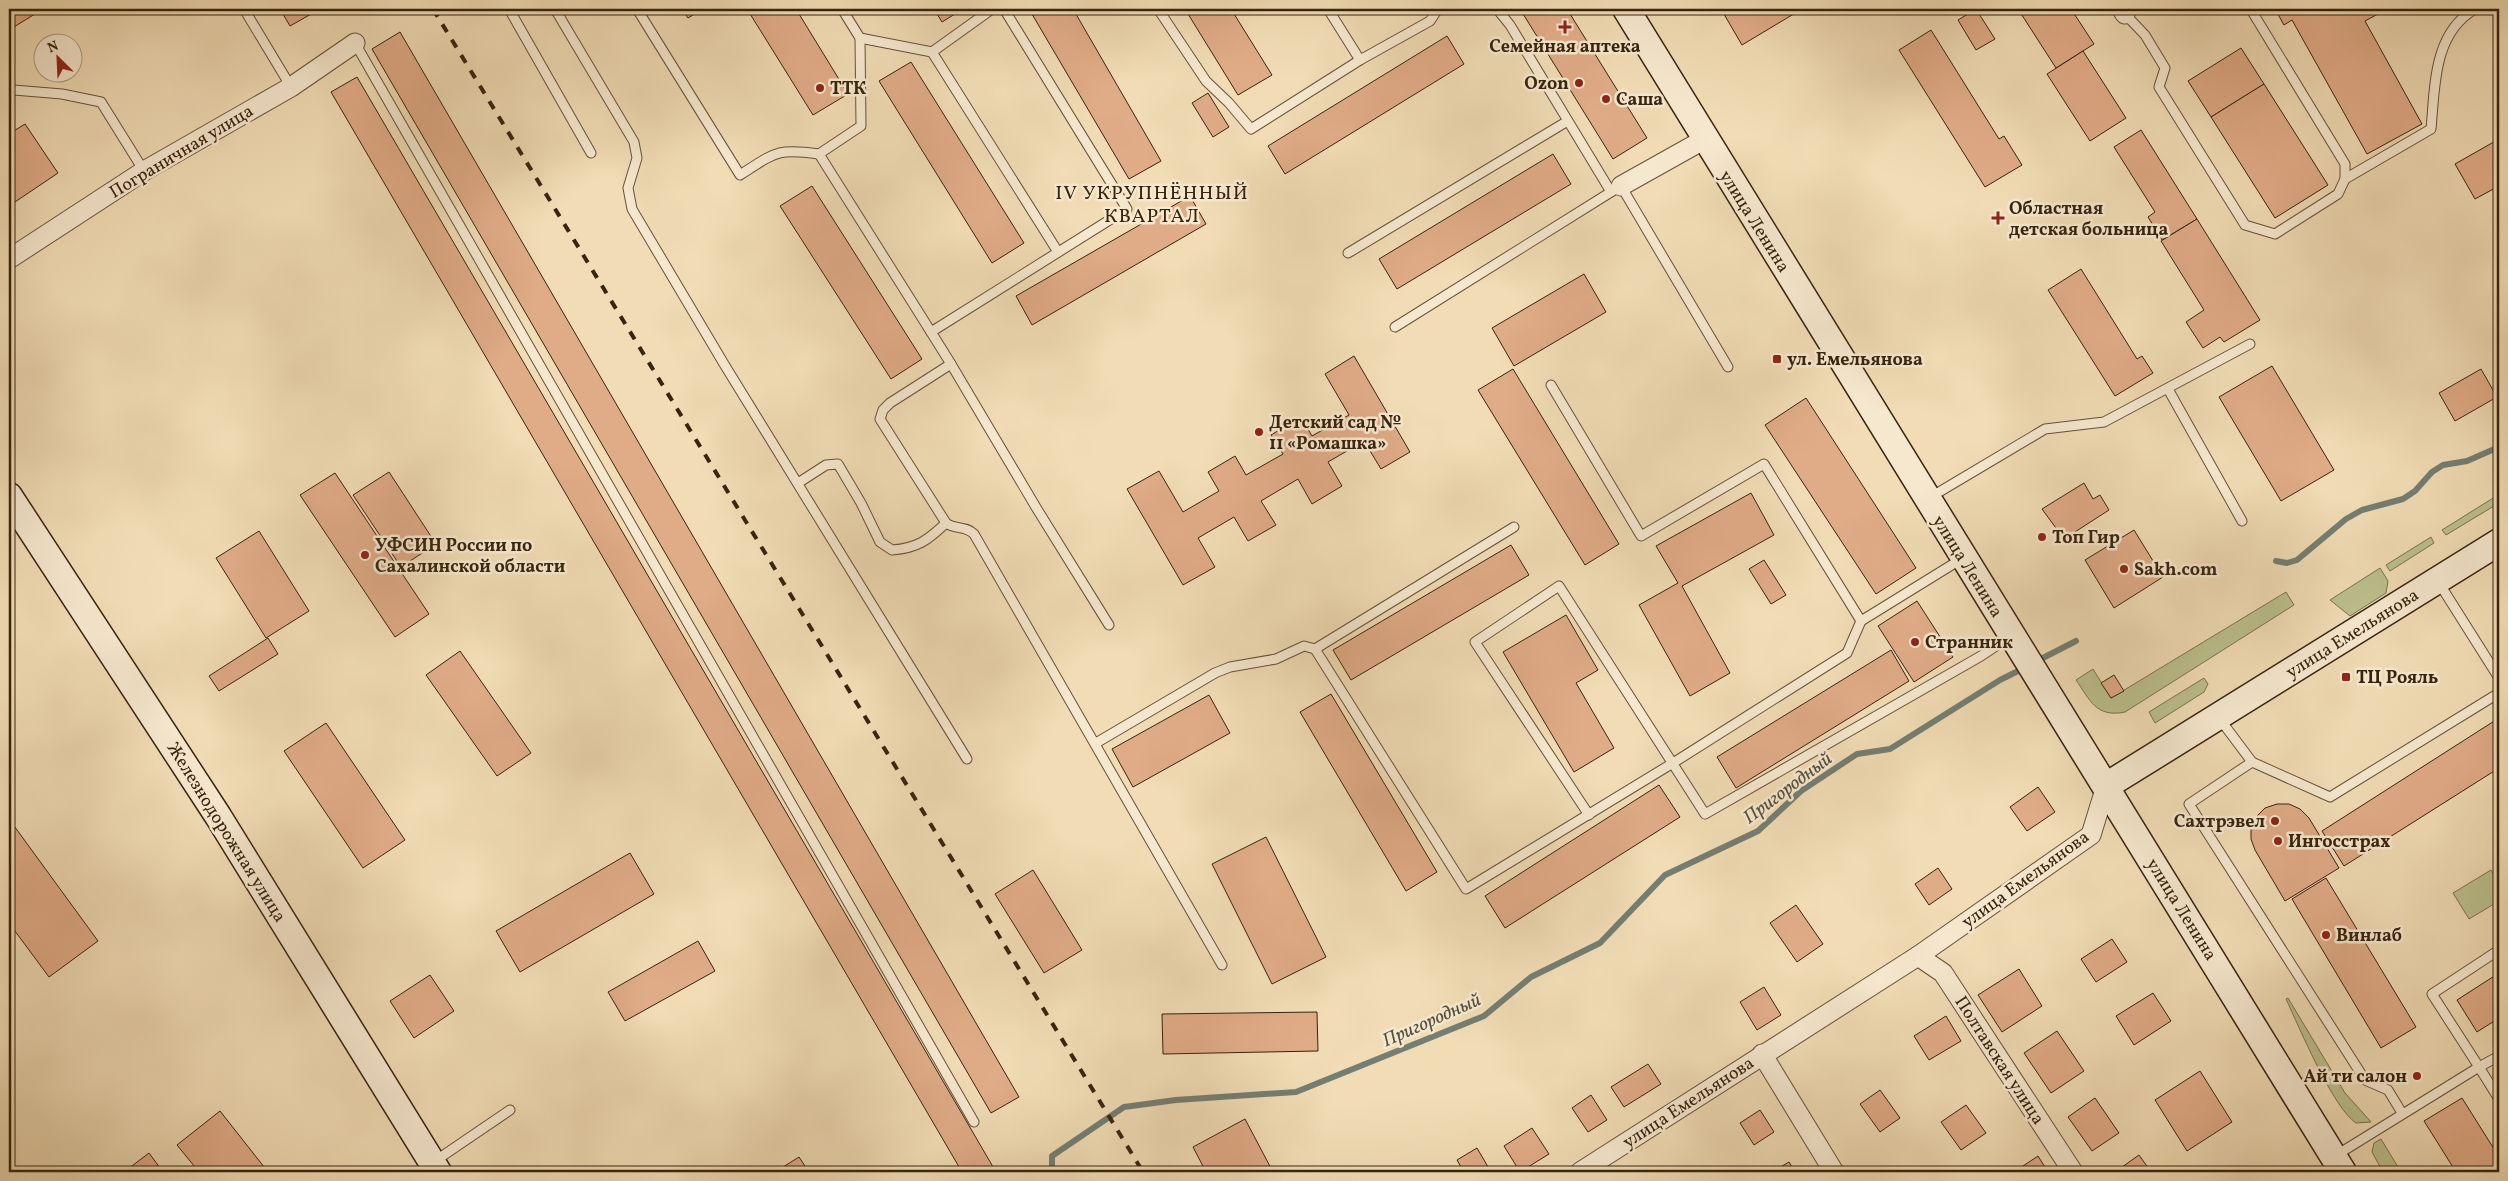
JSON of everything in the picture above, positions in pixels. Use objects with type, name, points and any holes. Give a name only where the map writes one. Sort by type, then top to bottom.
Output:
[{"type":"main road","name":"улица Ленина","points":[[1626,9],[2040,684],[2106,786],[2339,1164]]},
{"type":"main road","name":"Железнодорожная улица","points":[[9,496],[218,816],[436,1168]]},
{"type":"main road","name":"улица Емельянова","points":[[2106,786],[2499,542]]},
{"type":"street","name":"Пограничная улица","points":[[9,259],[144,171],[291,88],[355,44]]},
{"type":"street","points":[[1616,189],[1705,139]]},
{"type":"street","name":"улица Емельянова","points":[[1580,1172],[1918,956],[2091,835],[2106,786]]},
{"type":"street","name":"Полтавская улица","points":[[1918,956],[1943,973],[2073,1172]]},
{"type":"street","points":[[1762,1054],[1834,1172]]},
{"type":"lane","points":[[244,9],[291,88]]},
{"type":"lane","points":[[509,9],[591,153]]},
{"type":"lane","points":[[555,9],[634,142],[637,158],[628,188],[632,209],[967,759]]},
{"type":"lane","points":[[637,9],[740,175],[779,152],[791,150],[819,154],[861,126],[860,38],[842,9]]},
{"type":"lane","points":[[860,38],[932,52],[992,9]]},
{"type":"lane","points":[[932,332],[1127,209],[1004,9]]},
{"type":"lane","points":[[1158,9],[1206,81],[1229,103],[1251,129],[1360,60],[1430,21],[1438,9]]},
{"type":"lane","points":[[1328,9],[1360,60]]},
{"type":"lane","points":[[1497,9],[1510,25],[1566,122],[1616,189],[1728,367]]},
{"type":"lane","points":[[2345,179],[2431,129],[2436,75],[2443,44],[2463,15],[2475,9]]},
{"type":"lane","points":[[2123,11],[2145,36],[2164,68],[2159,87],[2245,225],[2275,234],[2338,194],[2345,179],[2344,164],[2253,14]]},
{"type":"lane","points":[[355,44],[974,1122]]},
{"type":"lane","points":[[932,52],[1058,252]]},
{"type":"lane","points":[[9,94],[14,90],[62,94],[101,102],[144,171]]},
{"type":"lane","points":[[1348,253],[1566,122]]},
{"type":"lane","points":[[819,154],[932,332],[1037,509],[1109,625]]},
{"type":"lane","points":[[1395,327],[1616,189]]},
{"type":"lane","points":[[1927,499],[2045,429],[2104,422],[2250,344]]},
{"type":"lane","points":[[951,364],[890,404],[883,410],[880,419],[946,523],[950,526],[964,527],[974,534],[1096,743],[1222,965]]},
{"type":"lane","points":[[1551,385],[1641,536],[1764,464],[1861,621]]},
{"type":"lane","points":[[2168,389],[2242,521]]},
{"type":"lane","points":[[798,483],[826,465],[838,464],[861,503],[880,542],[892,550],[906,549],[927,541],[946,523]]},
{"type":"lane","points":[[1315,649],[1514,527]]},
{"type":"lane","points":[[1096,743],[1215,673],[1241,664],[1276,659],[1304,646],[1315,649],[1466,889],[1589,815],[1846,653],[1861,621],[1963,558]]},
{"type":"lane","points":[[2437,580],[2499,678]]},
{"type":"lane","points":[[1589,815],[1475,642],[1559,586],[1705,814],[1981,656],[2016,644]]},
{"type":"lane","points":[[2217,716],[2252,762],[2330,797],[2499,693]]},
{"type":"lane","points":[[2252,762],[2189,804],[2365,1080],[2388,1090],[2402,1113]]},
{"type":"lane","points":[[2499,950],[2432,994],[2499,1099]]},
{"type":"lane","points":[[2339,1164],[2402,1113],[2499,1056]]},
{"type":"lane","points":[[436,1168],[510,1110]]},
{"type":"green space","points":[[2498,495],[2499,503],[2446,535],[2442,530]]},
{"type":"green space","points":[[2431,537],[2434,543],[2390,571],[2386,565]]},
{"type":"green space","points":[[2380,568],[2388,581],[2386,593],[2350,616],[2330,600]]},
{"type":"green space","points":[[2286,592],[2294,605],[2125,712],[2115,713],[2100,710],[2090,700],[2076,680],[2093,669],[2111,698]]},
{"type":"green space","points":[[2204,678],[2208,684],[2204,692],[2155,723],[2149,712]]},
{"type":"green space","points":[[2491,870],[2499,884],[2499,901],[2469,919],[2453,893]]},
{"type":"green space","points":[[2288,998],[2345,1093],[2371,1122],[2356,1123],[2347,1115],[2337,1101],[2308,1047],[2286,999]]},
{"type":"green space","points":[[2381,1139],[2401,1172],[2383,1172],[2372,1152],[2374,1143]]},
{"type":"building","points":[[9,9],[43,9],[9,30]]},
{"type":"building","points":[[280,9],[320,9],[290,26]]},
{"type":"building","points":[[682,9],[703,9],[688,18]]},
{"type":"building","points":[[747,9],[796,9],[848,94],[813,115]]},
{"type":"building","points":[[934,9],[963,9],[942,22]]},
{"type":"building","points":[[1029,9],[1073,9],[1161,161],[1129,179]]},
{"type":"building","points":[[1185,9],[1231,9],[1272,75],[1238,95]]},
{"type":"building","points":[[1520,9],[1567,9],[1647,138],[1613,159]]},
{"type":"building","points":[[1721,9],[1802,9],[1742,45]]},
{"type":"building","points":[[1976,9],[1995,39],[1976,50],[1958,20]]},
{"type":"building","points":[[2018,9],[2071,9],[2094,44],[2056,68]]},
{"type":"building","points":[[2275,9],[2387,9],[2365,21],[2422,124],[2367,154],[2292,20],[2284,25]]},
{"type":"building","points":[[1931,30],[1999,139],[2004,136],[2022,165],[1985,187],[1899,50]]},
{"type":"building","points":[[400,32],[1019,1097],[991,1113],[372,49]]},
{"type":"building","points":[[1447,36],[1464,64],[1285,174],[1268,146]]},
{"type":"building","points":[[2241,48],[2264,84],[2211,117],[2188,81]]},
{"type":"building","points":[[2083,51],[2126,118],[2090,141],[2047,74]]},
{"type":"building","points":[[911,62],[1024,243],[992,263],[879,81]]},
{"type":"building","points":[[357,77],[996,1172],[962,1172],[331,92]]},
{"type":"building","points":[[2264,84],[2328,185],[2275,218],[2211,117]]},
{"type":"building","points":[[1208,93],[1229,127],[1213,137],[1192,103]]},
{"type":"building","points":[[25,124],[58,173],[9,206],[9,134]]},
{"type":"building","points":[[2141,130],[2197,219],[2162,240],[2148,217],[2155,212],[2114,147]]},
{"type":"building","points":[[2499,139],[2499,186],[2475,199],[2455,164]]},
{"type":"building","points":[[1553,154],[1571,184],[1397,289],[1379,259]]},
{"type":"building","points":[[812,186],[922,359],[891,379],[780,206]]},
{"type":"building","points":[[1190,196],[1206,224],[1032,325],[1016,296]]},
{"type":"building","points":[[2197,219],[2260,320],[2224,342],[2220,337],[2203,348],[2186,322],[2204,310],[2161,241]]},
{"type":"building","points":[[2081,269],[2137,359],[2142,356],[2153,373],[2115,396],[2048,290]]},
{"type":"building","points":[[1584,274],[1606,312],[1514,366],[1492,328]]},
{"type":"building","points":[[1354,356],[1410,452],[1381,469],[1364,441],[1328,462],[1342,486],[1312,504],[1298,479],[1261,501],[1276,525],[1248,541],[1234,517],[1198,538],[1215,567],[1183,585],[1127,489],[1159,471],[1183,512],[1219,491],[1208,472],[1235,456],[1246,475],[1283,454],[1271,435],[1301,417],[1312,436],[1349,415],[1325,374]]},
{"type":"building","points":[[2272,366],[2334,470],[2281,501],[2219,397]]},
{"type":"building","points":[[1513,369],[1619,544],[1585,565],[1478,390]]},
{"type":"building","points":[[2481,369],[2497,397],[2455,421],[2439,393]]},
{"type":"building","points":[[1806,398],[1916,568],[1876,594],[1765,425]]},
{"type":"building","points":[[389,472],[436,544],[401,567],[353,495]]},
{"type":"building","name":"УФСИН России по Сахалинской области","points":[[335,473],[429,614],[395,637],[300,495]]},
{"type":"building","points":[[2084,483],[2093,499],[2100,495],[2109,510],[2064,539],[2042,509]]},
{"type":"building","points":[[1751,493],[1774,535],[1682,586],[1730,673],[1690,696],[1639,605],[1678,583],[1656,546]]},
{"type":"building","name":"Sakh.com","points":[[2134,530],[2163,577],[2114,608],[2085,560]]},
{"type":"building","points":[[259,531],[309,611],[266,638],[216,558]]},
{"type":"building","points":[[1511,545],[1529,575],[1351,680],[1333,650]]},
{"type":"building","points":[[1764,560],[1786,595],[1771,604],[1749,569]]},
{"type":"building","name":"Странник","points":[[1917,601],[1953,657],[1914,682],[1878,626]]},
{"type":"building","points":[[1566,615],[1598,670],[1576,683],[1614,748],[1574,772],[1503,652]]},
{"type":"building","points":[[268,638],[278,654],[219,691],[209,676]]},
{"type":"building","points":[[1891,650],[1909,681],[1736,788],[1717,757]]},
{"type":"building","points":[[460,651],[531,753],[497,776],[426,675]]},
{"type":"building","points":[[2114,675],[2124,691],[2111,698],[2101,683]]},
{"type":"building","points":[[1331,694],[1437,872],[1406,891],[1300,712]]},
{"type":"building","points":[[1209,695],[1230,733],[1133,787],[1112,749]]},
{"type":"building","points":[[2499,718],[2499,768],[2344,866],[2322,831]]},
{"type":"building","points":[[326,723],[405,840],[363,868],[284,751]]},
{"type":"building","points":[[1659,785],[1680,817],[1505,928],[1485,896]]},
{"type":"building","points":[[2038,787],[2055,812],[2027,831],[2010,807]]},
{"type":"building","points":[[2277,804],[2289,804],[2300,809],[2309,818],[2339,868],[2285,901],[2255,850],[2251,839],[2251,827],[2257,816],[2265,808]]},
{"type":"building","points":[[9,819],[98,941],[49,977],[9,923]]},
{"type":"building","points":[[1266,837],[1326,957],[1272,984],[1212,864]]},
{"type":"building","points":[[630,853],[654,894],[520,972],[496,931]]},
{"type":"building","points":[[1938,868],[1952,889],[1929,905],[1915,884]]},
{"type":"building","points":[[1033,870],[1082,950],[1044,973],[995,894]]},
{"type":"building","points":[[2326,878],[2416,1027],[2381,1048],[2292,899]]},
{"type":"building","points":[[1796,905],[1823,944],[1797,962],[1770,923]]},
{"type":"building","points":[[2112,939],[2127,962],[2096,982],[2081,959]]},
{"type":"building","points":[[698,941],[715,971],[625,1021],[608,992]]},
{"type":"building","points":[[2019,969],[2042,1006],[2002,1032],[1978,995]]},
{"type":"building","points":[[2499,973],[2499,1018],[2477,1032],[2457,1000]]},
{"type":"building","points":[[430,975],[454,1011],[414,1038],[390,1001]]},
{"type":"building","points":[[1764,987],[1781,1015],[1757,1030],[1740,1002]]},
{"type":"building","points":[[2153,993],[2171,1021],[2134,1045],[2116,1016]]},
{"type":"building","points":[[1317,1012],[1318,1051],[1163,1054],[1162,1014]]},
{"type":"building","points":[[1946,1016],[1961,1041],[1929,1060],[1914,1036]]},
{"type":"building","points":[[2057,1031],[2084,1071],[2051,1093],[2024,1053]]},
{"type":"building","points":[[1648,1064],[1661,1084],[1624,1107],[1611,1087]]},
{"type":"building","points":[[2200,1071],[2232,1122],[2187,1151],[2155,1100]]},
{"type":"building","points":[[1880,1090],[1900,1118],[1880,1132],[1860,1104]]},
{"type":"building","points":[[1591,1095],[1607,1120],[1588,1132],[1572,1108]]},
{"type":"building","points":[[2095,1098],[2119,1133],[2092,1151],[2068,1117]]},
{"type":"building","points":[[2462,1098],[2499,1157],[2499,1172],[2456,1172],[2424,1121]]},
{"type":"building","points":[[1966,1105],[1986,1133],[1961,1150],[1941,1122]]},
{"type":"building","points":[[1760,1110],[1774,1132],[1754,1145],[1740,1123]]},
{"type":"building","points":[[220,1111],[268,1172],[199,1172],[177,1145]]},
{"type":"building","points":[[1245,1119],[1273,1172],[1206,1172],[1193,1147]]},
{"type":"building","points":[[1532,1128],[1549,1154],[1520,1172],[1504,1146]]},
{"type":"building","points":[[1477,1148],[1491,1172],[1464,1172],[1457,1160]]},
{"type":"building","points":[[149,1153],[163,1172],[124,1172]]},
{"type":"building","points":[[2139,1155],[2151,1172],[2115,1172]]},
{"type":"building","points":[[2038,1156],[2048,1172],[2014,1172]]},
{"type":"building","points":[[799,1157],[809,1172],[775,1172]]},
{"type":"building","points":[[1789,1162],[1795,1172],[1772,1172]]},
{"type":"waterway","name":"Пригородный","points":[[2276,561],[2287,563],[2297,560],[2346,519],[2362,510],[2403,499],[2415,491],[2432,472],[2443,465],[2467,461],[2499,447]]},
{"type":"waterway","name":"Пригородный","points":[[2035,662],[2076,641]]},
{"type":"waterway","name":"Пригородный","points":[[1052,1172],[1052,1156],[1124,1107],[1176,1100],[1296,1092],[1484,1016],[1531,977],[1600,943],[1665,875],[1758,831],[1801,791],[1857,754],[1890,749],[2000,680],[2026,667]]},
{"type":"railway","points":[[433,9],[1143,1172]]},
{"type":"place","name":"Семейная аптека","points":[[1565,27]]},
{"type":"place","name":"Ozon","points":[[1579,83]]},
{"type":"place","name":"ТТК","points":[[820,88]]},
{"type":"place","name":"Саша","points":[[1606,99]]},
{"type":"place","name":"Областная детская больница","points":[[1998,218]]},
{"type":"place","name":"ул. Емельянова","points":[[1777,359]]},
{"type":"place","name":"Детский сад № 11 «Ромашка»","points":[[1259,432]]},
{"type":"place","name":"Топ Гир","points":[[2042,537]]},
{"type":"place","name":"УФСИН России по Сахалинской области","points":[[365,555]]},
{"type":"place","name":"Sakh.com","points":[[2124,569]]},
{"type":"place","name":"Странник","points":[[1915,642]]},
{"type":"place","name":"ТЦ Рояль","points":[[2346,677]]},
{"type":"place","name":"Сахтрэвел","points":[[2275,821]]},
{"type":"place","name":"Ингосстрах","points":[[2278,841]]},
{"type":"place","name":"Винлаб","points":[[2326,935]]},
{"type":"place","name":"Ай ти салон","points":[[2417,1076]]},
{"type":"district","name":"IV УКРУПНЁННЫЙ КВАРТАЛ","points":[[1152,204]]}]
